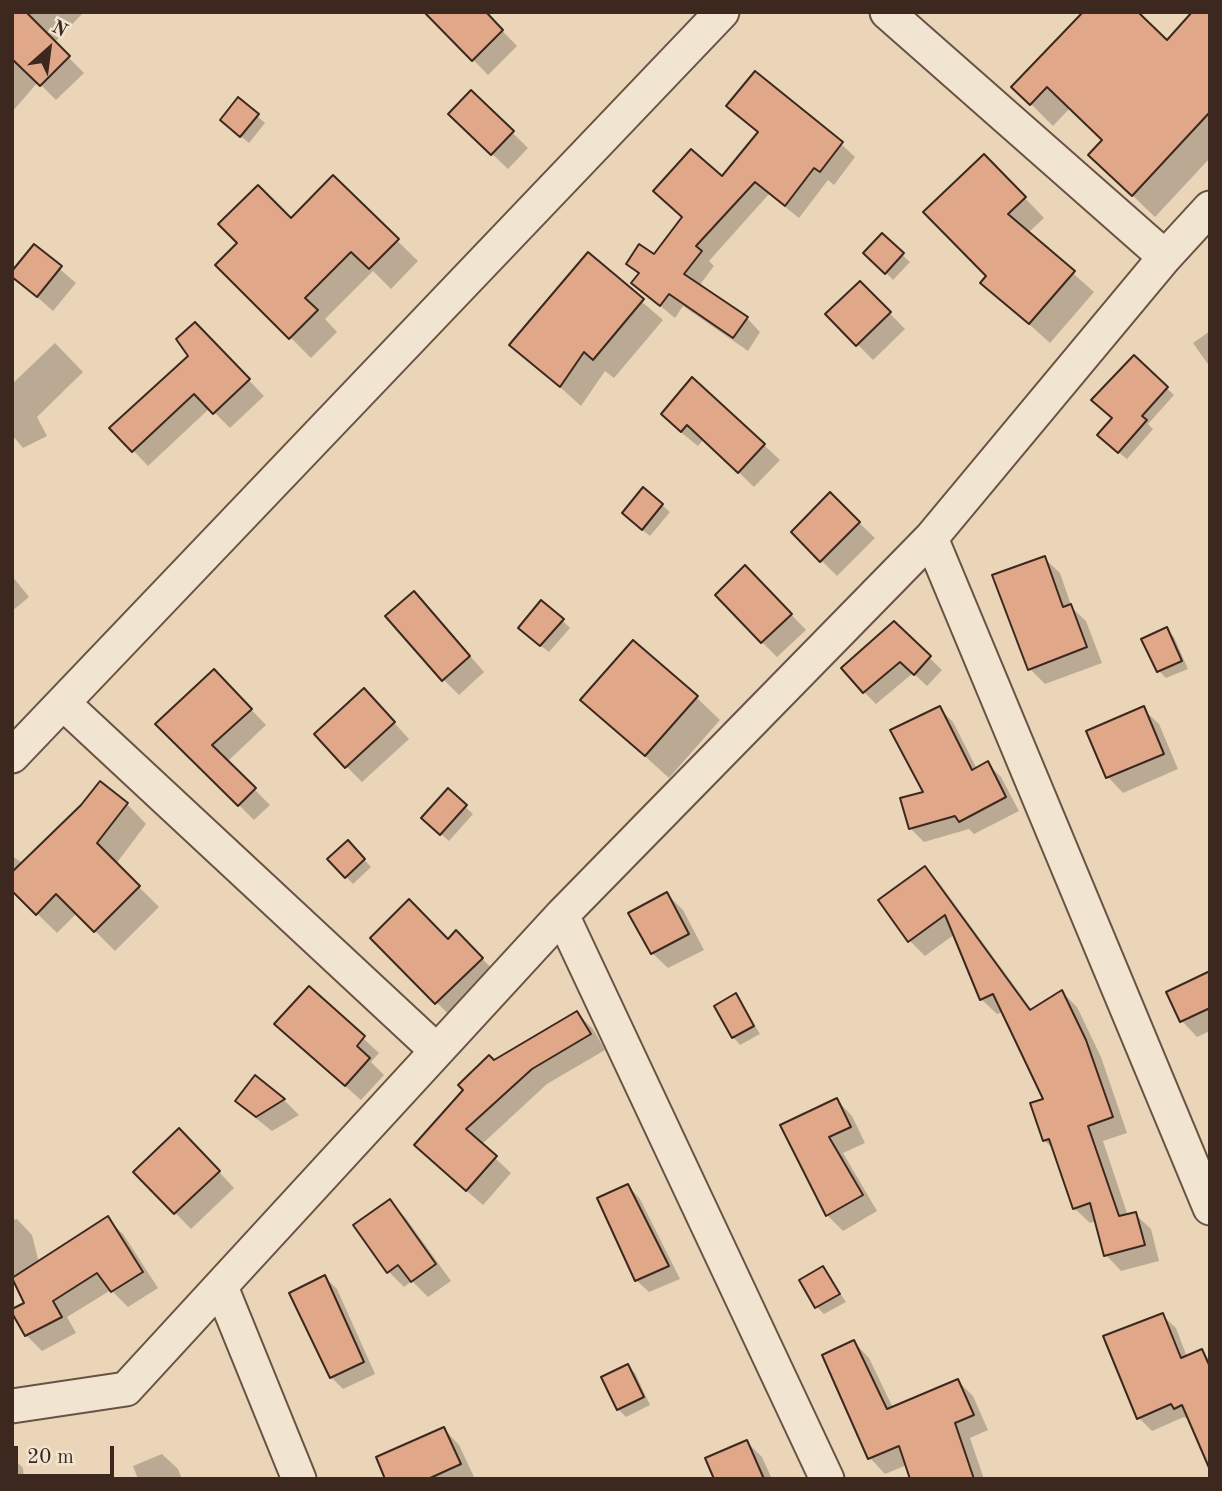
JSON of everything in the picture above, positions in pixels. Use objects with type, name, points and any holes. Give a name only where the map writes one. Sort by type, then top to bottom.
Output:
[{"type":"street","points":[[12,756],[722,12]]},
{"type":"street","points":[[887,12],[1165,257]]},
{"type":"street","points":[[12,1406],[126,1389],[562,915],[931,538],[1165,257],[1210,208]]},
{"type":"street","points":[[931,538],[1210,1208]]},
{"type":"street","points":[[63,703],[437,1051]]},
{"type":"street","points":[[562,915],[827,1479]]},
{"type":"street","points":[[221,1287],[299,1479]]},
{"type":"building","points":[[12,12],[26,12],[70,56],[40,86],[12,59]]},
{"type":"building","points":[[424,12],[486,12],[503,30],[472,61]]},
{"type":"building","points":[[1083,12],[1138,12],[1167,40],[1192,12],[1210,12],[1210,112],[1132,196],[1088,155],[1102,140],[1047,87],[1030,105],[1011,87]]},
{"type":"building","points":[[755,71],[843,142],[820,172],[814,168],[785,206],[755,182],[696,246],[702,251],[684,274],[748,317],[733,338],[669,294],[660,306],[631,283],[639,273],[626,264],[639,244],[654,254],[682,217],[653,191],[691,149],[722,176],[758,132],[726,106]]},
{"type":"building","points":[[471,90],[514,131],[491,155],[448,114]]},
{"type":"building","points":[[238,97],[259,114],[240,137],[220,120]]},
{"type":"building","points":[[984,154],[1026,197],[1008,214],[1075,271],[1029,324],[980,283],[986,276],[923,212]]},
{"type":"building","points":[[333,175],[399,239],[369,269],[351,252],[305,298],[318,310],[289,339],[215,265],[237,243],[218,224],[258,185],[291,218]]},
{"type":"building","points":[[882,233],[904,253],[885,274],[863,253]]},
{"type":"building","points":[[34,244],[62,266],[37,297],[12,277],[12,271]]},
{"type":"building","points":[[588,252],[644,299],[593,360],[584,352],[560,387],[509,345]]},
{"type":"building","points":[[860,281],[891,312],[856,346],[825,314]]},
{"type":"building","points":[[195,322],[250,379],[213,414],[194,394],[132,452],[109,428],[188,356],[176,339]]},
{"type":"building","points":[[1134,355],[1168,387],[1142,416],[1147,420],[1118,453],[1097,435],[1112,418],[1091,400]]},
{"type":"building","points":[[692,377],[765,444],[738,473],[687,425],[681,432],[661,414]]},
{"type":"building","points":[[643,487],[663,504],[642,530],[622,513]]},
{"type":"building","points":[[830,492],[860,522],[820,562],[791,532]]},
{"type":"building","points":[[1045,556],[1063,607],[1071,604],[1087,647],[1028,670],[992,575]]},
{"type":"building","points":[[745,565],[792,614],[761,643],[715,595]]},
{"type":"building","points":[[414,591],[470,656],[442,681],[385,616]]},
{"type":"building","points":[[541,600],[564,619],[540,646],[518,628]]},
{"type":"building","points":[[894,621],[931,656],[914,675],[900,662],[863,693],[841,668]]},
{"type":"building","points":[[1167,627],[1182,661],[1157,672],[1141,639]]},
{"type":"building","points":[[633,640],[698,696],[645,756],[580,700]]},
{"type":"building","points":[[214,669],[252,709],[212,745],[256,788],[238,806],[155,724]]},
{"type":"building","points":[[364,688],[395,722],[345,768],[314,734]]},
{"type":"building","points":[[940,706],[972,770],[988,761],[1006,797],[959,822],[955,816],[909,829],[900,798],[923,792],[890,730]]},
{"type":"building","points":[[1144,706],[1164,754],[1106,778],[1086,731]]},
{"type":"building","points":[[100,781],[128,803],[97,843],[140,886],[94,932],[56,894],[36,915],[12,891],[12,872],[81,805]]},
{"type":"building","points":[[448,788],[467,805],[440,835],[421,818]]},
{"type":"building","points":[[348,840],[365,859],[345,878],[327,859]]},
{"type":"building","points":[[925,866],[1030,1010],[1062,990],[1086,1040],[1113,1117],[1088,1126],[1119,1216],[1136,1212],[1145,1245],[1104,1256],[1090,1203],[1073,1209],[1049,1139],[1043,1141],[1030,1103],[1043,1099],[993,994],[980,1000],[945,915],[908,942],[878,900]]},
{"type":"building","points":[[667,892],[689,934],[651,954],[628,913]]},
{"type":"building","points":[[409,899],[448,939],[456,930],[483,958],[435,1004],[370,938]]},
{"type":"building","points":[[1210,971],[1210,1008],[1180,1022],[1166,992]]},
{"type":"building","points":[[309,986],[365,1036],[357,1046],[370,1058],[345,1086],[274,1024]]},
{"type":"building","points":[[736,993],[754,1026],[732,1038],[714,1006]]},
{"type":"building","points":[[577,1011],[591,1034],[532,1069],[466,1129],[497,1156],[466,1191],[414,1145],[463,1090],[458,1085],[489,1055],[494,1060]]},
{"type":"building","points":[[255,1075],[285,1099],[256,1117],[235,1101]]},
{"type":"building","points":[[837,1098],[851,1127],[829,1137],[863,1195],[826,1216],[780,1125]]},
{"type":"building","points":[[179,1128],[220,1171],[174,1214],[133,1172]]},
{"type":"building","points":[[628,1184],[669,1266],[635,1281],[597,1198]]},
{"type":"building","points":[[390,1199],[436,1264],[411,1282],[398,1265],[387,1273],[353,1225]]},
{"type":"building","points":[[108,1216],[143,1272],[111,1292],[97,1273],[53,1301],[62,1317],[25,1336],[12,1313],[12,1309],[24,1303],[12,1278]]},
{"type":"building","points":[[823,1266],[840,1294],[815,1308],[799,1280]]},
{"type":"building","points":[[325,1275],[364,1362],[330,1378],[289,1293]]},
{"type":"building","points":[[1163,1313],[1181,1358],[1202,1349],[1210,1367],[1210,1470],[1182,1405],[1174,1409],[1171,1404],[1137,1419],[1103,1336]]},
{"type":"building","points":[[854,1340],[887,1409],[958,1379],[974,1415],[955,1423],[974,1479],[910,1479],[899,1446],[868,1459],[822,1355]]},
{"type":"building","points":[[628,1364],[644,1397],[617,1410],[601,1377]]},
{"type":"building","points":[[444,1427],[461,1464],[428,1479],[385,1479],[376,1457]]},
{"type":"building","points":[[747,1440],[764,1479],[714,1479],[705,1458]]}]
